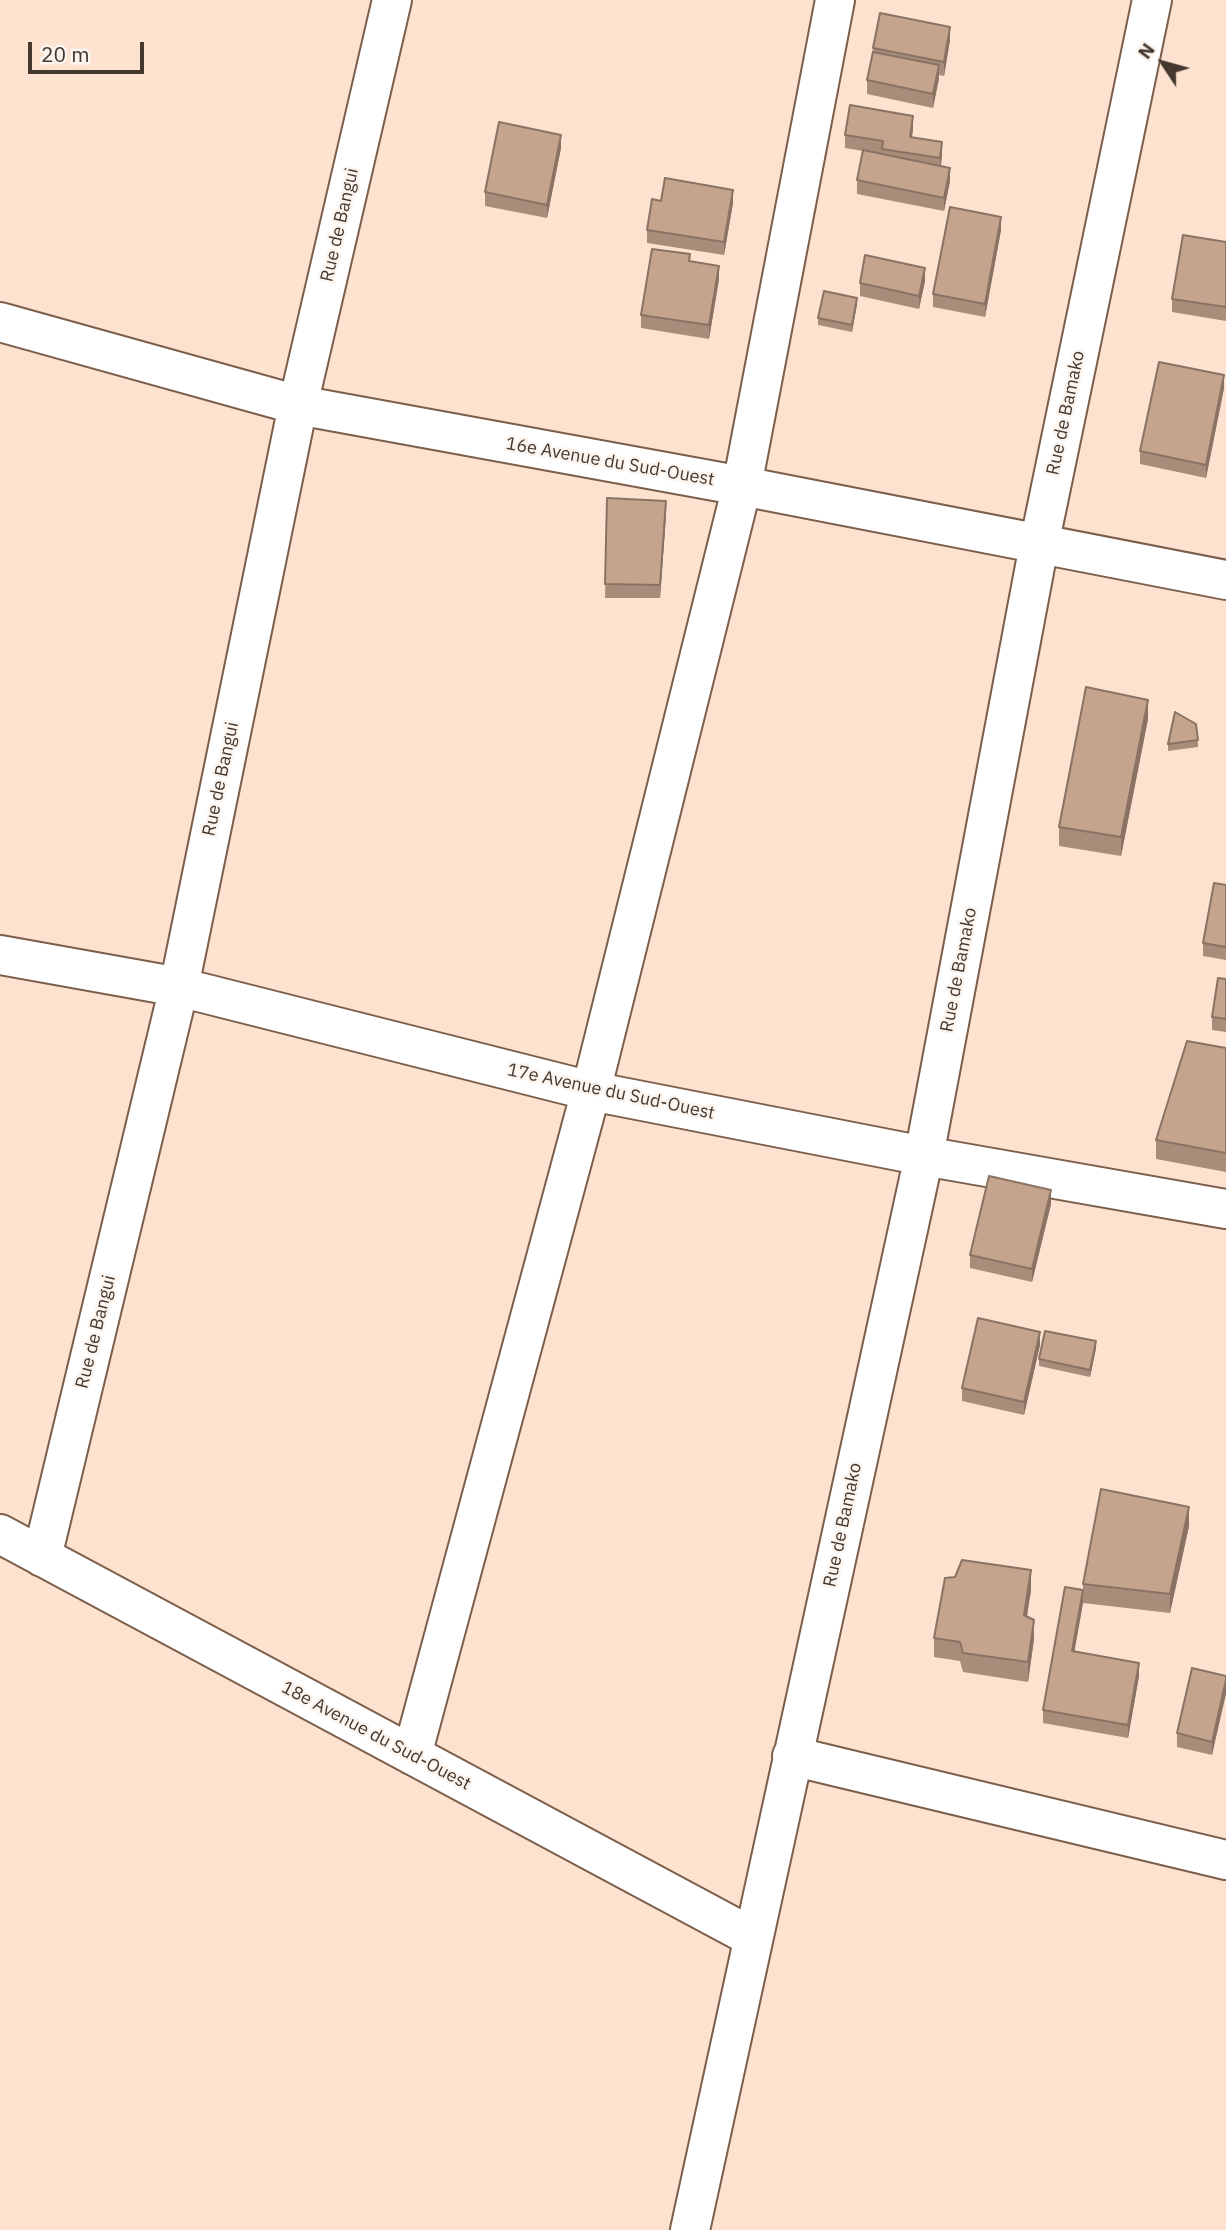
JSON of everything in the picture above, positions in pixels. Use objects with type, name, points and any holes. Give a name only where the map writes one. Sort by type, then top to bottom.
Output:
[{"type":"street","name":"Rue de Bangui","points":[[42,1557],[179,987],[298,405],[392,0]]},
{"type":"street","points":[[412,1755],[590,1091],[742,486],[835,0]]},
{"type":"street","name":"Rue de Bamako","points":[[690,2230],[924,1156],[1039,545],[1152,0]]},
{"type":"street","name":"16e Avenue du Sud-Ouest","points":[[0,322],[298,405],[742,486],[1226,580]]},
{"type":"street","name":"17e Avenue du Sud-Ouest","points":[[0,955],[179,987],[590,1091],[924,1156],[1226,1209]]},
{"type":"street","name":"18e Avenue du Sud-Ouest","points":[[0,1534],[752,1937]]},
{"type":"street","points":[[792,1756],[1226,1860]]},
{"type":"building","points":[[880,13],[950,27],[944,62],[873,48]]},
{"type":"building","points":[[873,52],[939,65],[933,94],[867,80]]},
{"type":"building","points":[[850,105],[913,116],[910,137],[942,142],[940,158],[882,149],[883,141],[845,135]]},
{"type":"building","points":[[499,122],[561,135],[547,205],[485,192]]},
{"type":"building","points":[[863,150],[950,168],[944,198],[857,180]]},
{"type":"building","points":[[665,178],[733,190],[724,242],[647,230],[652,199],[661,201]]},
{"type":"building","points":[[950,207],[1001,217],[985,304],[933,294]]},
{"type":"building","points":[[1183,235],[1226,242],[1226,307],[1172,299]]},
{"type":"building","points":[[652,249],[690,254],[689,261],[719,266],[709,325],[641,315]]},
{"type":"building","points":[[865,255],[925,268],[919,296],[860,283]]},
{"type":"building","points":[[824,291],[857,298],[852,325],[818,318]]},
{"type":"building","points":[[1159,362],[1224,375],[1206,465],[1140,451]]},
{"type":"building","points":[[607,498],[666,501],[660,585],[605,584]]},
{"type":"building","points":[[1086,687],[1148,700],[1121,837],[1059,827]]},
{"type":"building","points":[[1175,712],[1196,724],[1198,740],[1168,744]]},
{"type":"building","points":[[1214,883],[1226,885],[1226,947],[1203,943]]},
{"type":"building","points":[[1218,978],[1226,979],[1226,1019],[1212,1017]]},
{"type":"building","points":[[1187,1041],[1226,1048],[1226,1153],[1156,1140]]},
{"type":"building","points":[[989,1176],[1051,1190],[1032,1269],[970,1255]]},
{"type":"building","points":[[978,1318],[1040,1332],[1024,1402],[962,1388]]},
{"type":"building","points":[[1045,1331],[1096,1341],[1090,1370],[1039,1359]]},
{"type":"building","points":[[1101,1489],[1189,1507],[1170,1594],[1083,1584]]},
{"type":"building","points":[[962,1560],[1031,1570],[1024,1615],[1034,1620],[1028,1662],[963,1653],[960,1642],[934,1638],[945,1578],[955,1577]]},
{"type":"building","points":[[1065,1587],[1083,1590],[1072,1651],[1139,1663],[1128,1725],[1043,1710]]},
{"type":"building","points":[[1192,1668],[1226,1676],[1212,1742],[1177,1733]]}]
